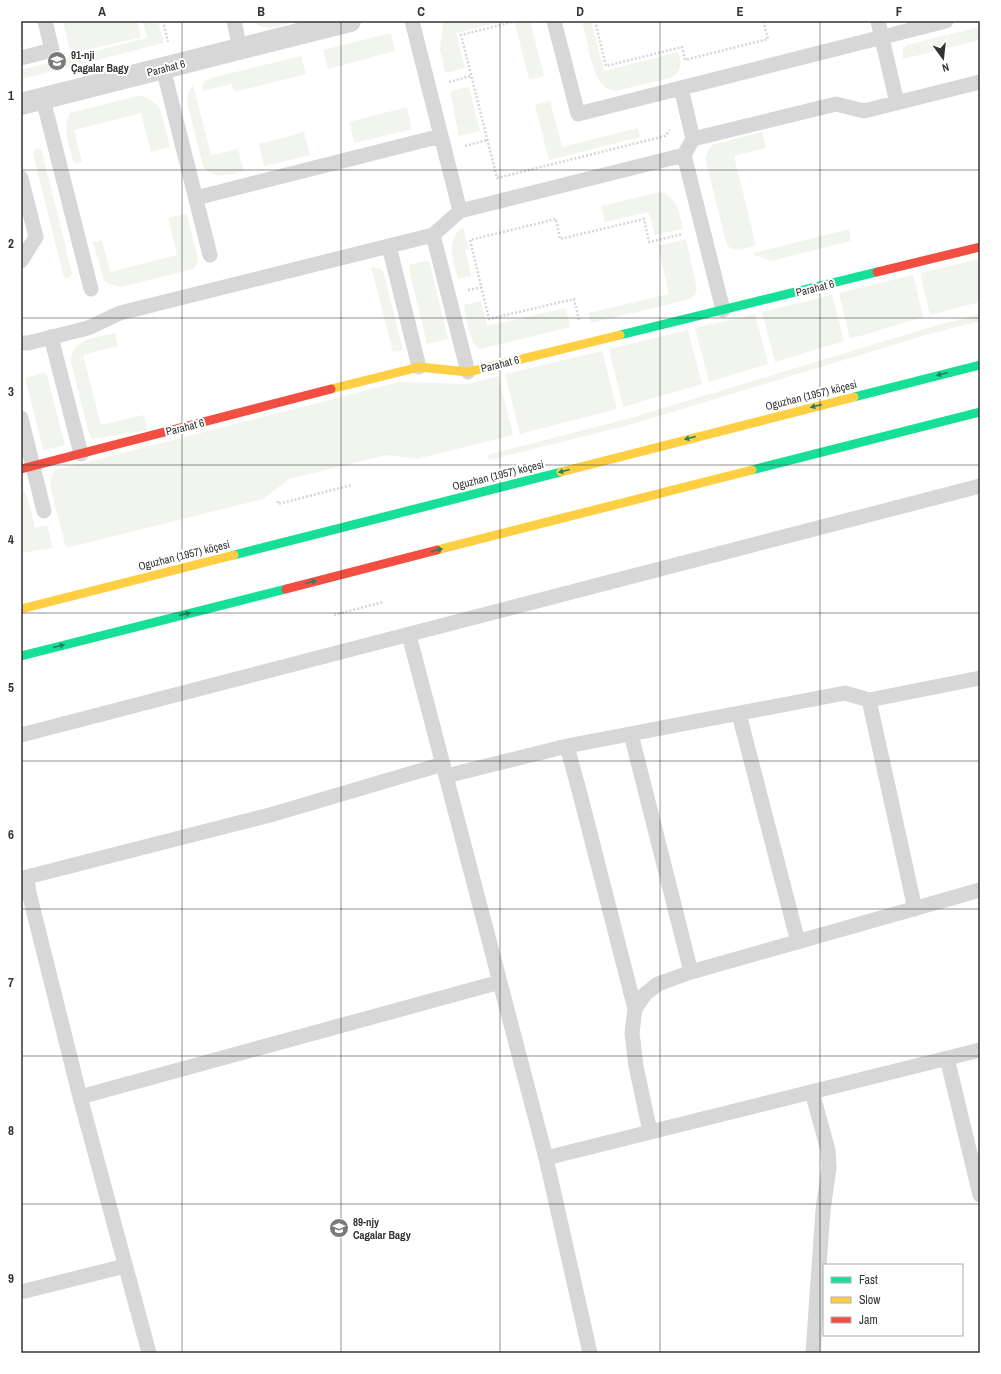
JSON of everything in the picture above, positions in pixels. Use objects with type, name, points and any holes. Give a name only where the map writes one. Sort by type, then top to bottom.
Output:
[{"type":"main road","name":"Parahat 6","points":[[27,468],[419,366],[468,372],[980,248]]},
{"type":"main road","name":"Oguzhan (1957) köçesi","points":[[21,609],[980,364]]},
{"type":"main road","points":[[21,656],[980,412]]},
{"type":"street","name":"Parahat 6","points":[[21,104],[350,21]]},
{"type":"lane","points":[[21,58],[52,50],[44,21]]},
{"type":"lane","points":[[234,21],[240,49]]},
{"type":"lane","points":[[412,21],[460,211]]},
{"type":"lane","points":[[554,21],[578,114],[946,21]]},
{"type":"lane","points":[[878,21],[897,103]]},
{"type":"lane","points":[[164,68],[210,255]]},
{"type":"lane","points":[[693,139],[836,104],[864,111],[980,82]]},
{"type":"lane","points":[[681,88],[693,139],[684,155],[723,310]]},
{"type":"lane","points":[[43,99],[91,289]]},
{"type":"lane","points":[[196,198],[441,136]]},
{"type":"lane","points":[[21,343],[28,343],[88,328],[120,313],[433,235],[460,211],[684,155]]},
{"type":"lane","points":[[21,178],[36,237],[21,261]]},
{"type":"lane","points":[[433,235],[468,372]]},
{"type":"lane","points":[[389,246],[419,366]]},
{"type":"lane","points":[[52,337],[80,454]]},
{"type":"lane","points":[[21,418],[27,468],[44,511]]},
{"type":"lane","points":[[21,736],[980,486]]},
{"type":"lane","points":[[409,635],[546,1158],[590,1353]]},
{"type":"lane","points":[[149,1353],[80,1097],[24,878],[444,770],[845,693],[869,700],[980,678]]},
{"type":"lane","points":[[869,700],[914,909]]},
{"type":"lane","points":[[739,714],[798,942]]},
{"type":"lane","points":[[631,734],[691,972]]},
{"type":"lane","points":[[567,746],[635,1009],[632,1033],[633,1046],[650,1132]]},
{"type":"lane","points":[[635,1009],[645,994],[658,984],[691,972],[980,890]]},
{"type":"lane","points":[[80,1097],[500,982]]},
{"type":"lane","points":[[546,1158],[980,1050]]},
{"type":"lane","points":[[947,1058],[980,1195]]},
{"type":"lane","points":[[812,1092],[828,1150],[829,1168],[824,1210],[813,1353]]},
{"type":"lane","points":[[21,1292],[125,1266]]},
{"type":"path","points":[[163,21],[169,46]]},
{"type":"path","points":[[516,21],[461,35],[497,178],[665,136],[670,129],[669,124]]},
{"type":"path","points":[[595,21],[606,66],[682,47],[685,60],[768,39],[764,21]]},
{"type":"path","points":[[448,82],[471,76]]},
{"type":"path","points":[[461,147],[488,140]]},
{"type":"path","points":[[581,325],[574,299],[489,319],[470,240],[556,219],[560,239],[644,219],[650,242],[684,234]]},
{"type":"path","points":[[461,292],[482,287]]},
{"type":"path","points":[[278,501],[278,504],[352,485]]},
{"type":"path","points":[[334,615],[383,602]]},
{"type":"shaded area","points":[[63,21],[137,21],[141,37],[71,54]]},
{"type":"shaded area","points":[[143,21],[158,21],[164,43],[21,79],[21,70],[147,38]]},
{"type":"shaded area","points":[[253,21],[296,21],[268,28],[257,25]]},
{"type":"shaded area","points":[[443,21],[505,21],[456,33],[465,68],[445,73],[440,50]]},
{"type":"shaded area","points":[[530,21],[544,76],[529,80],[515,23]]},
{"type":"shaded area","points":[[582,21],[591,21],[604,71],[678,52],[681,63],[678,73],[670,78],[615,91],[608,89],[598,79],[595,72]]},
{"type":"shaded area","points":[[980,27],[980,40],[903,59],[903,49],[907,45]]},
{"type":"shaded area","points":[[391,33],[395,51],[328,69],[323,50]]},
{"type":"shaded area","points":[[301,56],[306,74],[234,92],[232,84],[202,91],[203,84],[207,79]]},
{"type":"shaded area","points":[[193,85],[211,155],[238,149],[244,171],[228,175],[217,175],[207,170],[203,166],[187,102],[188,94]]},
{"type":"shaded area","points":[[469,87],[480,131],[459,136],[450,91]]},
{"type":"shaded area","points":[[137,96],[148,98],[154,102],[161,111],[170,147],[151,152],[141,113],[74,130],[82,162],[74,164],[66,132],[67,119],[70,113]]},
{"type":"shaded area","points":[[550,101],[562,147],[638,128],[640,137],[549,160],[535,105]]},
{"type":"shaded area","points":[[407,107],[412,129],[355,143],[349,122]]},
{"type":"shaded area","points":[[304,132],[310,155],[264,166],[259,144]]},
{"type":"shaded area","points":[[762,132],[766,148],[734,156],[756,245],[737,250],[730,248],[727,245],[705,157],[712,145]]},
{"type":"shaded area","points":[[37,149],[40,149],[42,152],[72,273],[69,278],[66,278],[63,275],[33,154]]},
{"type":"shaded area","points":[[660,192],[670,197],[677,206],[683,229],[655,235],[649,212],[605,222],[601,206]]},
{"type":"shaded area","points":[[187,214],[198,259],[196,266],[193,269],[121,287],[109,284],[104,280],[93,242],[102,240],[110,272],[177,255],[168,218]]},
{"type":"shaded area","points":[[463,227],[469,249],[465,250],[471,276],[458,279],[454,265],[452,244],[457,232]]},
{"type":"shaded area","points":[[849,229],[851,241],[771,261],[754,255],[754,253]]},
{"type":"shaded area","points":[[686,239],[697,289],[693,297],[687,300],[591,323],[588,313],[669,294],[658,246]]},
{"type":"shaded area","points":[[980,259],[980,302],[930,315],[920,273]]},
{"type":"shaded area","points":[[429,260],[448,339],[427,344],[408,265]]},
{"type":"shaded area","points":[[371,267],[381,269],[384,274],[403,350],[393,352]]},
{"type":"shaded area","points":[[913,275],[923,317],[850,339],[839,293]]},
{"type":"shaded area","points":[[832,295],[844,341],[775,362],[762,312]]},
{"type":"shaded area","points":[[481,301],[487,326],[566,308],[570,327],[480,349],[473,342],[464,305]]},
{"type":"shaded area","points":[[755,314],[768,364],[709,382],[695,328]]},
{"type":"shaded area","points":[[980,314],[980,321],[933,333],[629,425],[489,460],[487,455],[627,419],[931,327]]},
{"type":"shaded area","points":[[688,330],[702,384],[623,407],[609,349]]},
{"type":"shaded area","points":[[115,333],[118,346],[83,355],[101,425],[144,415],[148,430],[93,439],[88,430],[71,363],[72,355],[75,348],[86,340]]},
{"type":"shaded area","points":[[602,351],[617,409],[520,434],[505,374]]},
{"type":"shaded area","points":[[46,372],[65,445],[43,450],[25,378]]},
{"type":"shaded area","points":[[498,376],[513,435],[417,459],[387,455],[289,479],[263,499],[66,548],[50,486],[51,477],[56,470],[399,382],[468,384]]},
{"type":"shaded area","points":[[21,487],[28,501],[35,528],[47,525],[53,548],[21,553]]},
{"type":"traffic: fast","points":[[620,335],[877,272]]},
{"type":"traffic: fast","points":[[854,397],[980,365]]},
{"type":"traffic: fast","points":[[752,470],[980,412]]},
{"type":"traffic: fast","points":[[234,555],[561,472]]},
{"type":"traffic: fast","points":[[21,656],[286,589]]},
{"type":"traffic: slow","points":[[331,389],[419,367],[468,372],[620,335]]},
{"type":"traffic: slow","points":[[561,472],[854,397]]},
{"type":"traffic: slow","points":[[437,550],[752,470]]},
{"type":"traffic: slow","points":[[21,609],[234,555]]},
{"type":"traffic: jam","points":[[877,272],[980,247]]},
{"type":"traffic: jam","points":[[21,469],[331,389]]},
{"type":"traffic: jam","points":[[286,589],[437,550]]},
{"type":"place","name":"91-nji Çagalar Bagy","points":[[57,61]]},
{"type":"place","name":"89-njy Cagalar Bagy","points":[[339,1228]]}]
